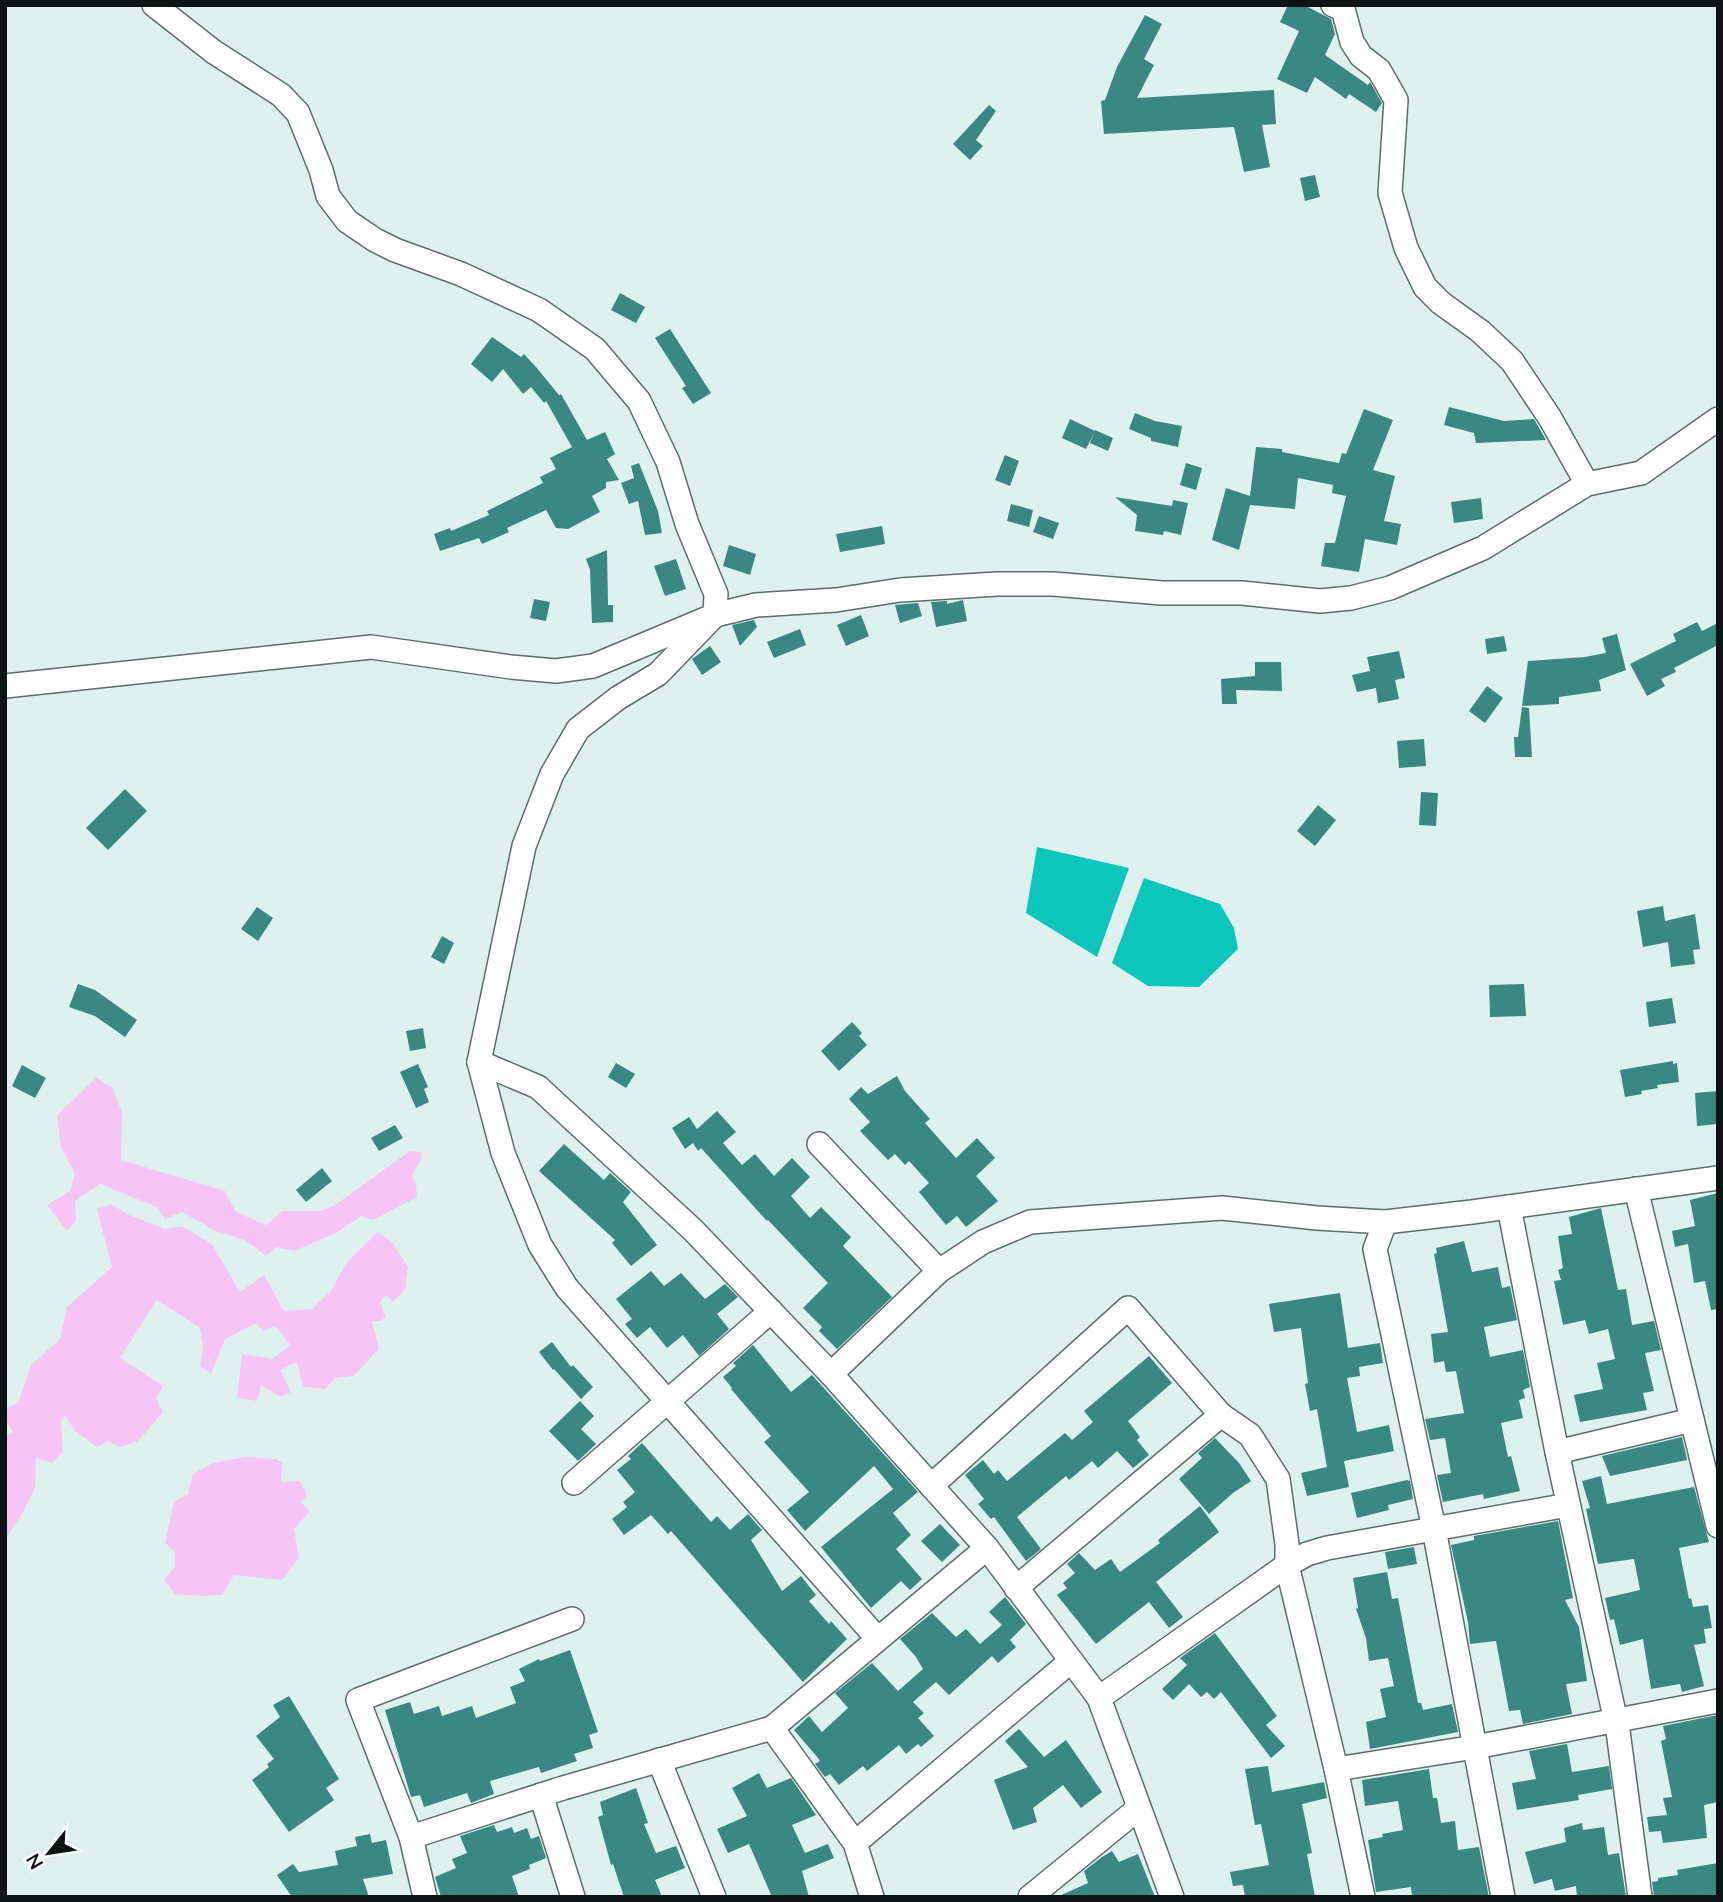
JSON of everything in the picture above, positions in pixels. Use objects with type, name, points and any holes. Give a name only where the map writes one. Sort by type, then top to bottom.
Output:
[{"type":"street","points":[[154,5],[214,51],[281,95],[298,113],[321,170],[328,196],[347,221],[375,240],[461,274],[539,310],[595,349],[639,401],[668,462],[687,524],[716,594],[715,615],[658,674],[618,698],[578,729],[552,774],[524,846],[479,1062],[503,1153],[540,1245],[567,1288],[877,1638]]},
{"type":"street","points":[[1333,5],[1343,9],[1352,42],[1361,56],[1379,70],[1396,100],[1390,192],[1406,248],[1425,287],[1512,360],[1550,418],[1587,484]]},
{"type":"street","points":[[5,686],[371,647],[556,671],[593,666],[715,615],[756,605],[836,600],[900,590],[997,584],[1053,584],[1162,593],[1242,593],[1320,601],[1351,598],[1390,588],[1483,548],[1587,484],[1641,473],[1718,419]]},
{"type":"street","points":[[479,1062],[538,1087],[693,1230],[831,1374],[987,1548],[1098,1698],[1172,1897]]},
{"type":"street","points":[[819,1144],[939,1271]]},
{"type":"street","points":[[831,1374],[939,1271],[983,1242],[1030,1222],[1222,1208],[1317,1219],[1385,1222],[1718,1178]]},
{"type":"street","points":[[1636,1189],[1716,1512]]},
{"type":"street","points":[[1509,1207],[1557,1452],[1616,1721],[1640,1897]]},
{"type":"street","points":[[1385,1222],[1375,1249],[1434,1529],[1503,1897]]},
{"type":"street","points":[[931,1486],[1128,1308],[1221,1415],[1250,1435],[1278,1479],[1287,1544],[1287,1566],[1336,1769],[1363,1897]]},
{"type":"street","points":[[574,1483],[771,1311]]},
{"type":"street","points":[[1016,1588],[1221,1415]]},
{"type":"street","points":[[1557,1452],[1692,1420]]},
{"type":"street","points":[[1098,1698],[1307,1554],[1327,1548],[1569,1505]]},
{"type":"street","points":[[411,1837],[541,1795],[772,1728],[987,1548]]},
{"type":"street","points":[[425,1897],[411,1837],[358,1700],[572,1619]]},
{"type":"street","points":[[855,1843],[1071,1661]]},
{"type":"street","points":[[1336,1769],[1718,1701]]},
{"type":"street","points":[[772,1728],[855,1843],[872,1897]]},
{"type":"street","points":[[659,1760],[714,1897]]},
{"type":"street","points":[[541,1795],[573,1897]]},
{"type":"street","points":[[1030,1897],[1139,1808]]},
{"type":"shaded area","points":[[96,1078],[112,1087],[122,1112],[121,1160],[225,1191],[236,1212],[266,1225],[282,1211],[321,1211],[335,1205],[410,1151],[422,1152],[421,1160],[412,1175],[417,1197],[373,1220],[361,1216],[336,1233],[294,1251],[277,1247],[266,1256],[245,1240],[218,1232],[182,1212],[165,1219],[157,1207],[100,1184],[75,1201],[76,1221],[67,1231],[47,1205],[70,1191],[75,1174],[61,1147],[57,1115]]},
{"type":"shaded area","points":[[111,1204],[129,1215],[165,1229],[181,1226],[212,1244],[240,1292],[264,1275],[284,1311],[312,1309],[331,1291],[347,1262],[378,1232],[392,1242],[408,1267],[405,1289],[393,1302],[386,1295],[380,1302],[386,1317],[380,1321],[372,1321],[379,1349],[353,1376],[335,1378],[325,1389],[303,1387],[297,1362],[280,1370],[291,1392],[281,1397],[261,1385],[257,1401],[237,1398],[242,1354],[272,1359],[291,1345],[275,1326],[263,1331],[256,1323],[225,1339],[211,1374],[200,1366],[203,1347],[200,1328],[157,1300],[120,1358],[163,1386],[156,1398],[163,1412],[138,1441],[121,1447],[108,1441],[97,1447],[75,1431],[65,1415],[61,1422],[63,1452],[52,1463],[36,1458],[35,1488],[5,1540],[5,1435],[14,1432],[5,1420],[5,1409],[18,1403],[31,1365],[60,1339],[67,1307],[112,1267],[97,1209]]},
{"type":"shaded area","points":[[245,1457],[276,1459],[282,1463],[281,1482],[300,1481],[307,1495],[301,1502],[310,1511],[294,1529],[299,1558],[282,1580],[234,1575],[222,1595],[175,1594],[164,1580],[175,1567],[175,1551],[165,1543],[174,1502],[188,1494],[193,1474],[213,1463]]},
{"type":"water","points":[[1037,847],[1129,868],[1097,957],[1026,913]]},
{"type":"water","points":[[1144,878],[1220,904],[1234,928],[1238,949],[1199,987],[1148,986],[1112,963]]},
{"type":"building","points":[[1288,5],[1304,5],[1331,19],[1335,34],[1325,55],[1368,85],[1370,82],[1382,103],[1376,112],[1349,94],[1346,99],[1315,77],[1307,93],[1277,79],[1299,31],[1280,22]]},
{"type":"building","points":[[1145,15],[1162,24],[1144,59],[1154,65],[1137,98],[1274,90],[1276,124],[1262,125],[1270,167],[1244,172],[1234,127],[1104,134],[1101,101],[1105,100],[1117,67]]},
{"type":"building","points":[[989,105],[996,111],[976,140],[983,146],[970,160],[953,144]]},
{"type":"building","points":[[1315,175],[1320,197],[1305,201],[1300,178]]},
{"type":"building","points":[[620,293],[645,307],[636,323],[611,310]]},
{"type":"building","points":[[670,329],[711,393],[693,404],[682,388],[686,386],[655,338]]},
{"type":"building","points":[[492,337],[521,357],[524,354],[559,395],[561,394],[587,440],[605,432],[615,454],[607,459],[619,480],[606,482],[606,488],[592,496],[600,512],[568,529],[556,528],[546,510],[507,528],[509,532],[482,544],[479,538],[440,551],[434,534],[450,528],[451,531],[489,515],[487,511],[543,483],[540,477],[556,469],[550,458],[572,447],[546,401],[544,403],[531,387],[523,394],[503,369],[492,382],[471,364]]},
{"type":"building","points":[[1449,407],[1504,421],[1534,419],[1546,440],[1476,443],[1474,433],[1444,425]]},
{"type":"building","points":[[1364,409],[1393,420],[1373,470],[1395,476],[1384,521],[1401,524],[1397,545],[1365,539],[1359,572],[1321,566],[1325,543],[1335,543],[1346,496],[1332,493],[1333,485],[1298,478],[1295,509],[1250,505],[1239,550],[1212,540],[1226,488],[1250,496],[1256,447],[1282,449],[1282,452],[1339,463],[1342,453],[1346,454]]},
{"type":"building","points":[[1135,413],[1155,421],[1182,426],[1178,447],[1151,441],[1151,438],[1129,429]]},
{"type":"building","points":[[1070,419],[1095,431],[1086,449],[1062,438]]},
{"type":"building","points":[[1095,430],[1113,438],[1108,451],[1090,443]]},
{"type":"building","points":[[1005,455],[1019,461],[1010,486],[995,480]]},
{"type":"building","points":[[639,463],[658,511],[662,533],[645,535],[638,501],[629,504],[621,483],[634,478],[631,466]]},
{"type":"building","points":[[1186,463],[1202,468],[1196,490],[1180,485]]},
{"type":"building","points":[[1115,497],[1172,506],[1173,500],[1188,503],[1181,535],[1164,531],[1163,535],[1135,531],[1137,515]]},
{"type":"building","points":[[1481,498],[1483,519],[1454,523],[1451,502]]},
{"type":"building","points":[[1011,504],[1033,510],[1029,527],[1007,521]]},
{"type":"building","points":[[1039,516],[1059,523],[1053,539],[1033,532]]},
{"type":"building","points":[[882,526],[885,544],[840,552],[836,534]]},
{"type":"building","points":[[729,545],[756,554],[750,575],[723,566]]},
{"type":"building","points":[[607,550],[608,605],[613,605],[613,622],[592,623],[590,570],[586,559]]},
{"type":"building","points":[[676,559],[686,589],[665,596],[654,566]]},
{"type":"building","points":[[534,599],[550,602],[546,621],[530,618]]},
{"type":"building","points":[[963,600],[967,621],[936,627],[931,602],[947,601],[947,604]]},
{"type":"building","points":[[918,603],[922,616],[900,623],[895,605]]},
{"type":"building","points":[[861,615],[869,636],[846,646],[837,625]]},
{"type":"building","points":[[754,620],[757,627],[740,646],[732,625]]},
{"type":"building","points":[[1697,622],[1702,631],[1718,623],[1718,645],[1674,668],[1676,672],[1661,679],[1665,686],[1647,696],[1630,664],[1676,641],[1673,634]]},
{"type":"building","points":[[800,629],[806,645],[774,658],[767,642]]},
{"type":"building","points":[[1617,634],[1626,670],[1599,680],[1601,691],[1559,697],[1559,704],[1522,706],[1528,661],[1606,653],[1602,638]]},
{"type":"building","points":[[1504,636],[1507,651],[1487,654],[1485,639]]},
{"type":"building","points":[[710,646],[721,662],[702,675],[692,659]]},
{"type":"building","points":[[1399,651],[1405,678],[1395,680],[1399,699],[1378,703],[1376,688],[1357,692],[1352,675],[1370,671],[1367,657]]},
{"type":"building","points":[[1255,662],[1281,662],[1282,691],[1236,690],[1237,704],[1222,704],[1221,679],[1255,676]]},
{"type":"building","points":[[1487,686],[1503,698],[1485,723],[1469,711]]},
{"type":"building","points":[[1522,707],[1529,708],[1532,757],[1515,757],[1514,737],[1518,737]]},
{"type":"building","points":[[1424,739],[1426,766],[1399,768],[1397,741]]},
{"type":"building","points":[[125,789],[147,811],[108,850],[86,828]]},
{"type":"building","points":[[1421,792],[1438,793],[1436,826],[1419,825]]},
{"type":"building","points":[[1318,805],[1336,820],[1315,846],[1297,831]]},
{"type":"building","points":[[1663,906],[1665,921],[1695,914],[1700,949],[1693,950],[1695,964],[1671,967],[1668,942],[1643,947],[1637,911]]},
{"type":"building","points":[[257,907],[273,918],[258,941],[241,929]]},
{"type":"building","points":[[442,936],[454,943],[444,964],[431,957]]},
{"type":"building","points":[[78,984],[95,990],[137,1020],[125,1037],[95,1016],[69,1007]]},
{"type":"building","points":[[1524,984],[1526,1016],[1490,1017],[1489,985]]},
{"type":"building","points":[[1672,998],[1676,1023],[1649,1027],[1646,1002]]},
{"type":"building","points":[[852,1022],[862,1033],[859,1036],[867,1045],[839,1071],[821,1051]]},
{"type":"building","points":[[423,1028],[426,1048],[410,1051],[406,1031]]},
{"type":"building","points":[[1673,1061],[1673,1064],[1677,1063],[1679,1082],[1657,1085],[1658,1088],[1641,1091],[1642,1094],[1625,1097],[1620,1070]]},
{"type":"building","points":[[616,1063],[635,1074],[626,1088],[608,1077]]},
{"type":"building","points":[[418,1064],[428,1087],[424,1089],[429,1102],[416,1108],[400,1072]]},
{"type":"building","points":[[22,1065],[46,1078],[35,1098],[12,1086]]},
{"type":"building","points":[[897,1076],[905,1091],[930,1119],[925,1123],[956,1158],[977,1138],[995,1158],[976,1176],[998,1201],[966,1227],[957,1216],[946,1225],[919,1192],[929,1183],[909,1161],[905,1165],[895,1154],[888,1160],[860,1131],[870,1122],[849,1099],[861,1087],[868,1094]]},
{"type":"building","points":[[1718,1091],[1718,1124],[1697,1126],[1695,1093]]},
{"type":"building","points":[[717,1111],[736,1132],[723,1143],[742,1165],[755,1154],[774,1176],[792,1158],[810,1177],[791,1196],[810,1218],[821,1207],[851,1237],[843,1246],[892,1297],[837,1349],[819,1331],[822,1327],[803,1308],[828,1283],[701,1148],[698,1151],[693,1143],[685,1149],[672,1128],[689,1117],[697,1129]]},
{"type":"building","points":[[395,1125],[403,1138],[379,1151],[371,1138]]},
{"type":"building","points":[[564,1144],[604,1180],[610,1173],[631,1192],[623,1202],[657,1245],[631,1266],[612,1243],[615,1240],[539,1171]]},
{"type":"building","points":[[322,1168],[332,1181],[306,1202],[296,1190]]},
{"type":"building","points":[[1718,1193],[1718,1309],[1711,1310],[1705,1281],[1694,1283],[1688,1244],[1675,1247],[1672,1231],[1695,1226],[1690,1200]]},
{"type":"building","points":[[1601,1208],[1618,1290],[1626,1289],[1632,1325],[1654,1321],[1661,1350],[1645,1353],[1654,1391],[1643,1393],[1647,1410],[1580,1422],[1574,1395],[1603,1389],[1597,1363],[1615,1359],[1608,1329],[1589,1334],[1585,1320],[1563,1325],[1554,1281],[1561,1280],[1558,1270],[1563,1268],[1558,1236],[1572,1234],[1569,1217]]},
{"type":"building","points":[[1464,1241],[1472,1272],[1498,1267],[1502,1288],[1510,1286],[1517,1320],[1484,1327],[1490,1357],[1523,1350],[1530,1387],[1523,1390],[1525,1398],[1519,1400],[1523,1418],[1501,1423],[1508,1457],[1511,1456],[1520,1491],[1484,1499],[1483,1494],[1443,1502],[1437,1475],[1451,1473],[1445,1438],[1430,1440],[1425,1419],[1464,1413],[1456,1371],[1446,1372],[1444,1361],[1434,1363],[1431,1334],[1448,1332],[1434,1254],[1437,1253],[1436,1248]]},
{"type":"building","points":[[651,1271],[664,1286],[681,1273],[705,1299],[725,1284],[738,1297],[717,1314],[729,1329],[699,1356],[683,1335],[667,1348],[650,1327],[637,1338],[625,1324],[632,1319],[616,1299]]},
{"type":"building","points":[[1340,1293],[1348,1348],[1380,1343],[1383,1363],[1359,1367],[1360,1376],[1347,1378],[1357,1432],[1389,1425],[1394,1451],[1344,1461],[1349,1487],[1307,1496],[1301,1473],[1327,1467],[1317,1409],[1310,1411],[1301,1328],[1274,1332],[1269,1304]]},
{"type":"building","points":[[552,1342],[571,1367],[573,1365],[593,1387],[581,1399],[539,1352]]},
{"type":"building","points":[[753,1345],[791,1392],[812,1375],[918,1492],[893,1513],[911,1535],[896,1549],[922,1579],[910,1590],[901,1581],[871,1608],[821,1547],[893,1489],[874,1466],[805,1531],[787,1510],[809,1492],[764,1442],[771,1436],[723,1377],[736,1366],[733,1363]]},
{"type":"building","points":[[1149,1356],[1172,1383],[1128,1421],[1140,1437],[1137,1440],[1149,1455],[1133,1468],[1117,1451],[1098,1468],[1092,1461],[1069,1480],[1066,1476],[1017,1517],[1041,1549],[1026,1561],[994,1517],[991,1519],[978,1504],[984,1499],[965,1475],[983,1460],[994,1474],[998,1470],[1007,1481],[1065,1433],[1072,1440],[1093,1422],[1084,1411]]},
{"type":"building","points":[[580,1401],[594,1416],[581,1429],[596,1444],[578,1461],[549,1431]]},
{"type":"building","points":[[1682,1437],[1687,1460],[1610,1476],[1602,1456]]},
{"type":"building","points":[[1215,1438],[1239,1463],[1251,1481],[1209,1514],[1179,1479],[1202,1458],[1198,1453]]},
{"type":"building","points":[[642,1443],[711,1522],[717,1516],[730,1530],[748,1514],[762,1530],[751,1540],[782,1591],[801,1576],[816,1595],[809,1601],[829,1624],[831,1621],[847,1639],[803,1682],[671,1531],[668,1534],[651,1515],[624,1535],[612,1519],[627,1507],[623,1502],[635,1492],[617,1470],[631,1459],[628,1456]]},
{"type":"building","points":[[1601,1476],[1607,1504],[1694,1487],[1709,1542],[1679,1548],[1693,1607],[1708,1605],[1712,1628],[1704,1629],[1706,1643],[1694,1645],[1704,1686],[1682,1692],[1680,1684],[1651,1689],[1643,1639],[1620,1645],[1614,1619],[1610,1620],[1605,1598],[1640,1590],[1634,1559],[1598,1564],[1586,1509],[1590,1508],[1582,1481]]},
{"type":"building","points":[[1410,1481],[1413,1499],[1388,1505],[1389,1510],[1357,1518],[1351,1493]]},
{"type":"building","points":[[1200,1506],[1219,1532],[1156,1582],[1183,1617],[1169,1628],[1149,1602],[1096,1644],[1057,1595],[1067,1588],[1063,1583],[1075,1573],[1067,1564],[1079,1553],[1095,1570],[1111,1559],[1120,1572],[1160,1543],[1158,1540]]},
{"type":"building","points":[[1558,1521],[1573,1598],[1565,1600],[1579,1627],[1587,1681],[1566,1684],[1572,1714],[1523,1724],[1520,1710],[1509,1711],[1496,1641],[1470,1644],[1468,1622],[1451,1545],[1474,1540],[1474,1536]]},
{"type":"building","points":[[940,1524],[960,1545],[942,1562],[921,1541]]},
{"type":"building","points":[[1414,1547],[1417,1564],[1388,1569],[1385,1552]]},
{"type":"building","points":[[1387,1572],[1392,1599],[1398,1598],[1418,1703],[1421,1703],[1423,1710],[1452,1704],[1458,1732],[1370,1749],[1366,1722],[1386,1717],[1380,1689],[1394,1686],[1388,1658],[1369,1661],[1366,1638],[1356,1609],[1353,1578]]},
{"type":"building","points":[[1005,1597],[1026,1624],[1010,1640],[1016,1647],[998,1663],[992,1656],[949,1695],[936,1682],[913,1702],[924,1713],[918,1718],[934,1736],[921,1747],[918,1744],[906,1754],[899,1745],[867,1771],[863,1766],[839,1785],[830,1774],[825,1777],[815,1764],[820,1761],[794,1730],[809,1716],[822,1732],[848,1708],[835,1693],[872,1663],[898,1691],[923,1669],[900,1639],[932,1613],[956,1637],[966,1629],[980,1644],[1002,1625],[989,1612]]},
{"type":"building","points":[[1215,1633],[1277,1716],[1266,1725],[1285,1746],[1271,1758],[1221,1692],[1214,1699],[1207,1692],[1201,1697],[1189,1684],[1173,1700],[1162,1689],[1187,1665],[1180,1658]]},
{"type":"building","points":[[570,1650],[598,1732],[589,1735],[593,1748],[574,1754],[577,1761],[541,1773],[539,1767],[490,1781],[494,1794],[471,1803],[467,1793],[424,1807],[420,1795],[411,1797],[385,1710],[410,1702],[414,1714],[439,1706],[442,1716],[472,1706],[476,1718],[516,1703],[510,1687],[525,1681],[519,1669],[539,1659],[540,1661]]},
{"type":"building","points":[[289,1696],[339,1779],[326,1788],[334,1800],[289,1832],[252,1780],[269,1767],[267,1764],[274,1759],[256,1736],[280,1717],[273,1705]]},
{"type":"building","points":[[1718,1715],[1718,1802],[1704,1805],[1707,1838],[1663,1843],[1661,1831],[1649,1832],[1647,1817],[1667,1815],[1663,1798],[1672,1797],[1661,1741],[1666,1739],[1663,1726]]},
{"type":"building","points":[[1019,1729],[1044,1757],[1066,1740],[1102,1792],[1081,1808],[1063,1785],[1033,1808],[1037,1822],[1013,1830],[994,1780],[1028,1767],[1005,1741]]},
{"type":"building","points":[[1567,1744],[1572,1772],[1609,1766],[1612,1789],[1578,1795],[1579,1800],[1517,1810],[1512,1783],[1536,1779],[1529,1751]]},
{"type":"building","points":[[1268,1766],[1272,1792],[1324,1782],[1327,1798],[1302,1804],[1312,1853],[1307,1854],[1315,1897],[1245,1897],[1243,1885],[1233,1886],[1230,1872],[1269,1865],[1261,1824],[1255,1825],[1245,1769]]},
{"type":"building","points":[[1429,1769],[1433,1798],[1437,1798],[1441,1823],[1455,1821],[1458,1850],[1479,1847],[1489,1897],[1412,1897],[1411,1887],[1376,1892],[1368,1840],[1403,1830],[1398,1801],[1365,1806],[1362,1780]]},
{"type":"building","points":[[759,1773],[767,1788],[791,1778],[816,1815],[792,1825],[805,1853],[828,1844],[834,1858],[802,1871],[809,1897],[772,1897],[749,1844],[728,1853],[717,1829],[747,1816],[732,1788]]},
{"type":"building","points":[[636,1788],[648,1823],[644,1824],[656,1853],[676,1846],[685,1868],[655,1880],[662,1897],[624,1897],[613,1864],[611,1865],[598,1817],[603,1815],[600,1802]]},
{"type":"building","points":[[1582,1823],[1583,1830],[1604,1827],[1608,1855],[1619,1853],[1626,1897],[1577,1897],[1576,1886],[1555,1891],[1552,1879],[1534,1884],[1525,1852],[1566,1842],[1564,1828]]},
{"type":"building","points":[[494,1825],[497,1832],[512,1827],[514,1833],[527,1828],[531,1839],[539,1836],[546,1858],[529,1865],[530,1869],[512,1876],[519,1897],[441,1897],[435,1877],[456,1868],[452,1859],[467,1853],[460,1836]]},
{"type":"building","points":[[370,1834],[372,1843],[386,1840],[393,1874],[363,1879],[369,1897],[292,1897],[277,1875],[293,1864],[299,1872],[338,1865],[335,1851],[357,1846],[355,1837]]},
{"type":"building","points":[[1112,1851],[1119,1862],[1138,1854],[1155,1897],[1057,1897],[1088,1883],[1084,1871]]},
{"type":"building","points":[[1718,1863],[1718,1897],[1654,1897],[1652,1882],[1658,1881],[1658,1878],[1678,1875],[1677,1870]]}]
